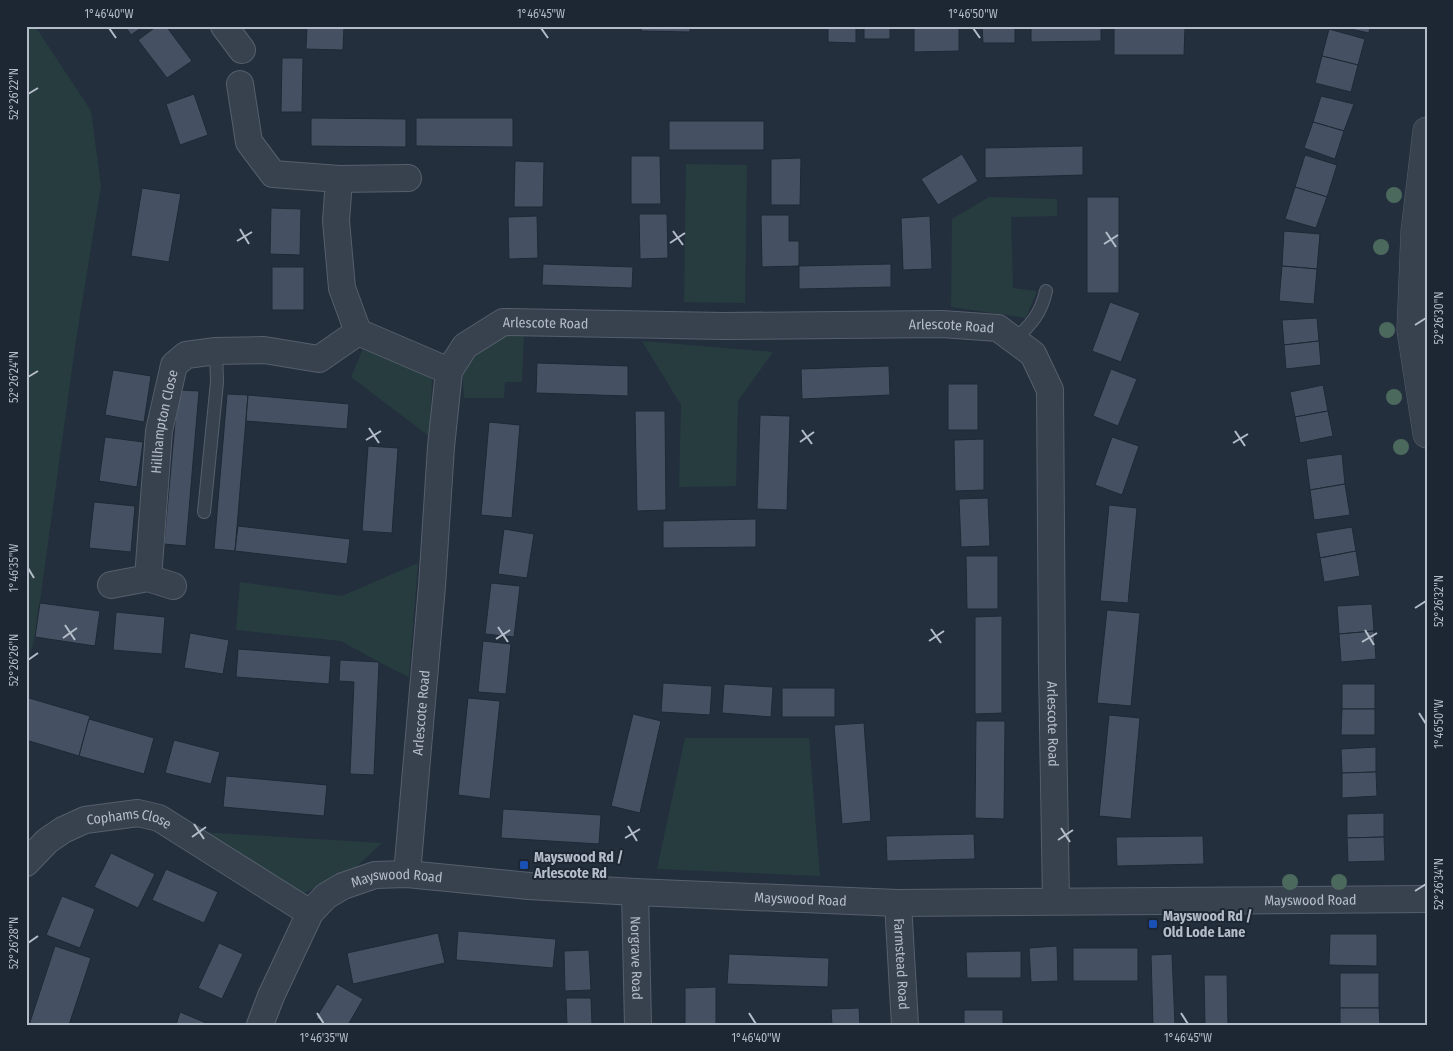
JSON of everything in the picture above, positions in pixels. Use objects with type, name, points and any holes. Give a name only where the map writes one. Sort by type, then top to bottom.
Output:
[{"type":"street","points":[[225,27],[242,50]]},
{"type":"street","points":[[240,84],[249,142],[273,174],[339,179],[408,178]]},
{"type":"street","points":[[1427,131],[1415,232],[1411,330],[1427,434]]},
{"type":"street","points":[[339,179],[336,221],[342,288],[358,332],[449,371]]},
{"type":"street","name":"Arlescote Road","points":[[407,874],[432,586],[441,447],[449,371],[465,346],[503,322],[722,326],[942,324],[998,328],[1033,354],[1050,390],[1056,901]]},
{"type":"street","name":"Hillhampton Close","points":[[148,578],[159,431],[174,365],[186,355],[216,351],[264,350],[319,359],[358,332]]},
{"type":"street","points":[[110,585],[148,578],[173,586]]},
{"type":"street","name":"Cophams Close","points":[[26,864],[47,841],[63,830],[85,820],[138,813],[159,818],[310,913]]},
{"type":"street","name":"Mayswood Road","points":[[260,1025],[271,996],[310,913],[326,896],[343,886],[375,875],[407,874],[529,886],[635,892],[898,903],[1427,898]]},
{"type":"street","name":"Norgrave Road","points":[[635,892],[638,1025]]},
{"type":"street","name":"Farmstead Road","points":[[898,903],[905,1025]]},
{"type":"lane","points":[[1014,340],[1034,321],[1044,301],[1046,291]]},
{"type":"lane","points":[[204,512],[217,382],[216,351]]},
{"type":"green space","points":[[26,26],[35,26],[91,111],[101,186],[76,340],[35,637],[26,668]]},
{"type":"green space","points":[[686,164],[747,165],[745,303],[684,302]]},
{"type":"green space","points":[[989,197],[1057,199],[1057,216],[1011,217],[1013,288],[1037,291],[1026,318],[951,307],[952,219]]},
{"type":"green space","points":[[501,335],[524,336],[522,382],[505,382],[504,398],[464,398],[462,368],[480,346]]},
{"type":"green space","points":[[642,341],[773,352],[738,401],[736,486],[679,487],[681,405]]},
{"type":"green space","points":[[363,349],[432,377],[430,437],[351,377]]},
{"type":"green space","points":[[418,563],[409,677],[341,641],[236,630],[240,582],[342,596]]},
{"type":"green space","points":[[685,738],[809,738],[820,876],[657,869]]},
{"type":"green space","points":[[199,832],[382,843],[353,870],[302,894]]},
{"type":"building","points":[[125,26],[144,26],[131,35]]},
{"type":"building","points":[[157,26],[166,26],[192,61],[167,78],[138,40]]},
{"type":"building","points":[[307,26],[344,26],[343,50],[306,49]]},
{"type":"building","points":[[641,26],[690,26],[690,32],[641,31]]},
{"type":"building","points":[[828,26],[856,26],[856,43],[828,42]]},
{"type":"building","points":[[864,26],[890,26],[890,39],[864,39]]},
{"type":"building","points":[[914,26],[959,26],[959,51],[914,52]]},
{"type":"building","points":[[982,26],[1015,26],[1015,43],[983,43]]},
{"type":"building","points":[[1031,26],[1101,26],[1101,41],[1031,42]]},
{"type":"building","points":[[1337,26],[1370,26],[1369,33]]},
{"type":"building","points":[[1114,27],[1185,27],[1184,55],[1114,55]]},
{"type":"building","points":[[1329,29],[1365,39],[1358,65],[1322,56]]},
{"type":"building","points":[[1322,56],[1358,65],[1351,92],[1315,83]]},
{"type":"building","points":[[282,58],[303,58],[302,112],[281,112]]},
{"type":"building","points":[[194,94],[208,135],[180,145],[166,104]]},
{"type":"building","points":[[1321,96],[1354,104],[1344,131],[1313,122]]},
{"type":"building","points":[[311,118],[406,119],[406,147],[311,146]]},
{"type":"building","points":[[416,118],[513,118],[513,147],[416,146]]},
{"type":"building","points":[[669,121],[764,121],[764,150],[669,150]]},
{"type":"building","points":[[1313,122],[1344,131],[1335,159],[1304,148]]},
{"type":"building","points":[[1083,146],[1083,175],[985,178],[985,148]]},
{"type":"building","points":[[962,154],[978,181],[938,205],[921,179]]},
{"type":"building","points":[[1305,155],[1337,165],[1327,197],[1295,187]]},
{"type":"building","points":[[631,156],[660,156],[661,204],[631,204]]},
{"type":"building","points":[[801,158],[800,205],[771,205],[771,159]]},
{"type":"building","points":[[515,161],[544,162],[543,207],[514,207]]},
{"type":"building","points":[[1295,187],[1327,197],[1316,228],[1285,219]]},
{"type":"building","points":[[142,188],[181,194],[169,262],[131,256]]},
{"type":"building","points":[[1087,197],[1119,197],[1119,293],[1087,293]]},
{"type":"building","points":[[271,208],[301,209],[300,255],[270,254]]},
{"type":"building","points":[[639,214],[667,214],[668,258],[640,259]]},
{"type":"building","points":[[761,215],[789,215],[789,241],[799,241],[799,266],[762,267]]},
{"type":"building","points":[[537,216],[538,258],[509,259],[508,217]]},
{"type":"building","points":[[930,216],[932,269],[903,270],[901,218]]},
{"type":"building","points":[[1284,231],[1320,234],[1317,269],[1282,266]]},
{"type":"building","points":[[543,264],[633,267],[632,288],[542,285]]},
{"type":"building","points":[[891,264],[891,287],[799,289],[799,266]]},
{"type":"building","points":[[1282,266],[1317,269],[1314,304],[1279,301]]},
{"type":"building","points":[[272,267],[304,267],[304,310],[272,310]]},
{"type":"building","points":[[1110,302],[1140,313],[1121,362],[1092,351]]},
{"type":"building","points":[[1317,318],[1319,341],[1284,345],[1282,320]]},
{"type":"building","points":[[1319,341],[1321,365],[1286,369],[1284,345]]},
{"type":"building","points":[[537,363],[628,366],[628,396],[536,393]]},
{"type":"building","points":[[889,366],[890,395],[802,399],[801,369]]},
{"type":"building","points":[[1111,369],[1137,379],[1118,426],[1093,416]]},
{"type":"building","points":[[113,370],[151,376],[144,422],[105,415]]},
{"type":"building","points":[[948,384],[978,384],[978,430],[948,430]]},
{"type":"building","points":[[1323,385],[1328,411],[1295,417],[1290,392]]},
{"type":"building","points":[[178,390],[199,391],[186,546],[164,544]]},
{"type":"building","points":[[227,394],[248,395],[235,551],[214,549]]},
{"type":"building","points":[[248,395],[349,404],[347,429],[246,421]]},
{"type":"building","points":[[635,411],[665,411],[666,510],[637,511]]},
{"type":"building","points":[[1328,411],[1333,436],[1300,443],[1295,417]]},
{"type":"building","points":[[760,415],[790,416],[787,510],[757,509]]},
{"type":"building","points":[[489,422],[520,425],[512,518],[481,515]]},
{"type":"building","points":[[105,437],[143,442],[137,487],[99,481]]},
{"type":"building","points":[[1112,437],[1139,446],[1122,495],[1095,485]]},
{"type":"building","points":[[984,439],[984,490],[955,491],[954,440]]},
{"type":"building","points":[[368,446],[398,448],[392,533],[362,531]]},
{"type":"building","points":[[1342,454],[1345,484],[1310,490],[1306,459]]},
{"type":"building","points":[[1345,484],[1350,515],[1314,520],[1310,490]]},
{"type":"building","points":[[988,498],[990,546],[961,547],[959,499]]},
{"type":"building","points":[[94,502],[135,506],[131,552],[89,548]]},
{"type":"building","points":[[1109,505],[1137,508],[1128,603],[1100,601]]},
{"type":"building","points":[[756,519],[756,547],[663,548],[663,521]]},
{"type":"building","points":[[238,526],[350,539],[347,564],[235,551]]},
{"type":"building","points":[[1352,527],[1356,551],[1320,558],[1316,533]]},
{"type":"building","points":[[504,529],[534,534],[527,578],[498,574]]},
{"type":"building","points":[[1356,551],[1360,576],[1324,582],[1320,558]]},
{"type":"building","points":[[966,556],[998,556],[998,609],[967,609]]},
{"type":"building","points":[[491,583],[520,586],[514,637],[485,634]]},
{"type":"building","points":[[40,603],[100,611],[95,646],[35,637]]},
{"type":"building","points":[[1372,604],[1374,631],[1339,634],[1337,606]]},
{"type":"building","points":[[1107,610],[1140,613],[1131,706],[1097,703]]},
{"type":"building","points":[[116,612],[165,617],[162,654],[113,650]]},
{"type":"building","points":[[1002,616],[1002,713],[975,714],[975,617]]},
{"type":"building","points":[[1374,631],[1376,659],[1341,662],[1339,634]]},
{"type":"building","points":[[190,633],[229,640],[223,674],[184,668]]},
{"type":"building","points":[[483,641],[511,644],[506,694],[478,692]]},
{"type":"building","points":[[238,649],[331,656],[329,684],[236,677]]},
{"type":"building","points":[[340,660],[379,662],[374,775],[350,774],[354,682],[339,681]]},
{"type":"building","points":[[663,683],[712,686],[710,715],[661,712]]},
{"type":"building","points":[[724,684],[773,687],[771,717],[722,713]]},
{"type":"building","points":[[1342,684],[1375,684],[1375,709],[1342,709]]},
{"type":"building","points":[[782,688],[835,688],[835,717],[782,717]]},
{"type":"building","points":[[29,698],[90,716],[79,756],[26,740],[26,706]]},
{"type":"building","points":[[468,698],[500,701],[490,799],[458,795]]},
{"type":"building","points":[[1342,709],[1375,709],[1375,735],[1341,735]]},
{"type":"building","points":[[633,714],[661,721],[640,813],[611,806]]},
{"type":"building","points":[[1109,715],[1140,718],[1131,819],[1099,816]]},
{"type":"building","points":[[89,719],[154,738],[144,774],[79,756]]},
{"type":"building","points":[[976,721],[1005,721],[1004,819],[975,818]]},
{"type":"building","points":[[864,723],[871,821],[842,824],[834,725]]},
{"type":"building","points":[[174,740],[220,752],[211,784],[165,773]]},
{"type":"building","points":[[1376,747],[1376,772],[1342,773],[1341,749]]},
{"type":"building","points":[[1376,772],[1377,796],[1342,798],[1342,773]]},
{"type":"building","points":[[226,776],[327,785],[324,816],[223,807]]},
{"type":"building","points":[[503,809],[601,815],[599,844],[501,838]]},
{"type":"building","points":[[1384,813],[1384,837],[1347,838],[1347,814]]},
{"type":"building","points":[[974,834],[975,859],[887,861],[886,836]]},
{"type":"building","points":[[1203,836],[1204,864],[1117,866],[1116,837]]},
{"type":"building","points":[[1384,837],[1385,861],[1348,862],[1347,838]]},
{"type":"building","points":[[111,853],[155,874],[138,908],[94,887]]},
{"type":"building","points":[[166,869],[218,892],[204,923],[152,900]]},
{"type":"building","points":[[62,896],[95,909],[80,948],[46,935]]},
{"type":"building","points":[[458,931],[556,939],[553,968],[456,960]]},
{"type":"building","points":[[438,933],[445,963],[353,984],[347,953]]},
{"type":"building","points":[[1330,934],[1377,934],[1377,966],[1329,965]]},
{"type":"building","points":[[219,943],[243,954],[222,999],[198,988]]},
{"type":"building","points":[[55,946],[91,958],[69,1025],[29,1025]]},
{"type":"building","points":[[1057,946],[1058,981],[1031,982],[1029,948]]},
{"type":"building","points":[[1073,948],[1138,948],[1138,981],[1073,981]]},
{"type":"building","points":[[589,950],[591,990],[565,991],[564,951]]},
{"type":"building","points":[[1021,951],[1021,978],[967,978],[966,952]]},
{"type":"building","points":[[729,954],[829,958],[828,987],[727,984]]},
{"type":"building","points":[[1172,954],[1175,1025],[1153,1025],[1151,955]]},
{"type":"building","points":[[1340,973],[1379,973],[1379,1008],[1340,1008]]},
{"type":"building","points":[[1204,975],[1227,975],[1228,1025],[1205,1025]]},
{"type":"building","points":[[337,984],[363,999],[348,1025],[328,1025],[316,1018]]},
{"type":"building","points":[[716,987],[716,1025],[685,1025],[685,988]]},
{"type":"building","points":[[566,998],[591,998],[592,1025],[567,1025]]},
{"type":"building","points":[[859,1008],[860,1025],[832,1025],[831,1009]]},
{"type":"building","points":[[1340,1008],[1379,1008],[1380,1025],[1340,1025]]},
{"type":"building","points":[[964,1010],[1003,1010],[1003,1025],[964,1025]]},
{"type":"building","points":[[180,1012],[211,1025],[176,1025]]},
{"type":"place","name":"Mayswood Rd / Arlescote Rd","points":[[524,865]]},
{"type":"place","name":"Mayswood Rd / Old Lode Lane","points":[[1153,924]]}]
